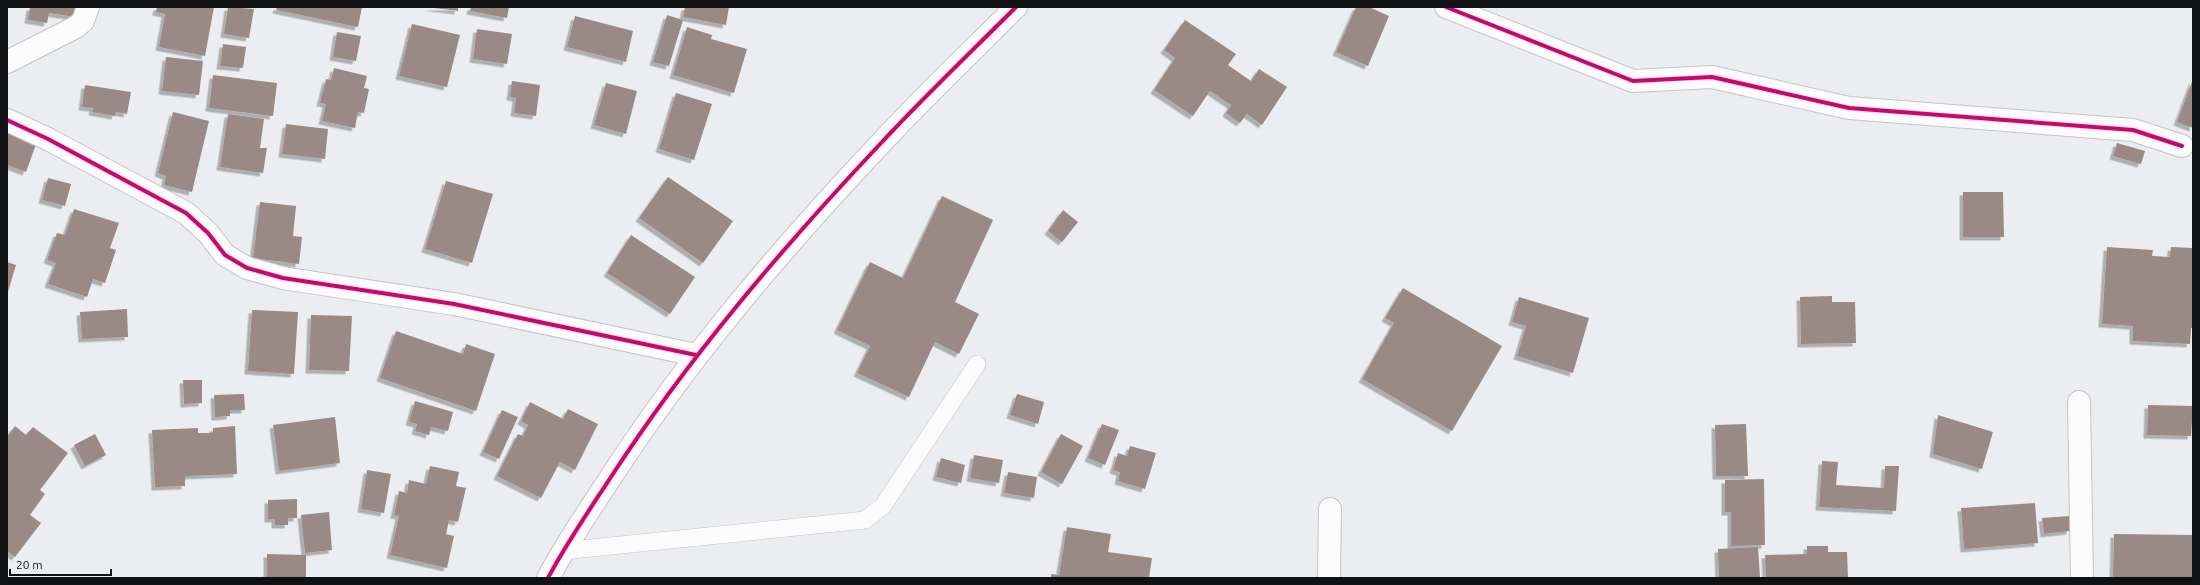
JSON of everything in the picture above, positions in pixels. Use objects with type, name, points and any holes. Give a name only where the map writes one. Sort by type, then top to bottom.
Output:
[{"type":"street","points":[[7,62],[76,28],[83,21],[88,7]]},
{"type":"street","points":[[548,578],[562,551],[641,430],[696,355],[767,270],[882,141],[1016,7]]},
{"type":"street","points":[[1446,7],[1633,81],[1712,77],[1849,108],[2134,130],[2182,146]]},
{"type":"street","points":[[7,120],[48,139],[186,213],[208,233],[225,255],[247,268],[283,278],[454,304],[696,355]]},
{"type":"street","points":[[2079,402],[2082,578]]},
{"type":"street","points":[[1329,578],[1330,509]]},
{"type":"lane","points":[[562,551],[865,520],[883,506],[977,364]]},
{"type":"building","points":[[30,7],[77,7],[76,17],[49,13],[47,23],[28,20]]},
{"type":"building","points":[[157,7],[214,7],[205,56],[159,47],[165,14],[156,12]]},
{"type":"building","points":[[228,7],[254,9],[249,38],[224,34]]},
{"type":"building","points":[[277,7],[362,7],[358,27],[276,10]]},
{"type":"building","points":[[426,7],[458,7],[458,11]]},
{"type":"building","points":[[471,7],[509,7],[507,18],[470,11]]},
{"type":"building","points":[[685,7],[729,7],[726,25],[683,17]]},
{"type":"building","points":[[1356,7],[1369,7],[1389,16],[1368,66],[1336,52]]},
{"type":"building","points":[[667,15],[683,20],[669,66],[653,62]]},
{"type":"building","points":[[575,16],[633,31],[626,62],[567,47]]},
{"type":"building","points":[[1185,20],[1236,54],[1228,65],[1251,81],[1259,69],[1287,87],[1262,125],[1247,114],[1240,123],[1226,113],[1231,105],[1210,91],[1193,116],[1154,90],[1175,58],[1164,50]]},
{"type":"building","points":[[412,24],[460,35],[447,87],[399,76]]},
{"type":"building","points":[[687,27],[712,35],[711,39],[747,49],[734,93],[673,75]]},
{"type":"building","points":[[477,29],[512,34],[507,64],[473,59]]},
{"type":"building","points":[[337,32],[361,36],[356,61],[333,57]]},
{"type":"building","points":[[223,44],[246,47],[243,68],[220,66]]},
{"type":"building","points":[[166,57],[203,61],[199,95],[162,91]]},
{"type":"building","points":[[334,68],[367,76],[364,88],[369,89],[364,113],[358,112],[355,128],[322,121],[326,104],[320,103],[326,79],[331,80]]},
{"type":"building","points":[[213,75],[277,83],[273,116],[209,108]]},
{"type":"building","points":[[2193,79],[2193,128],[2177,122]]},
{"type":"building","points":[[512,81],[540,85],[536,116],[514,113],[516,98],[510,97]]},
{"type":"building","points":[[606,83],[637,91],[626,134],[594,125]]},
{"type":"building","points":[[85,85],[131,92],[127,114],[116,112],[115,116],[92,112],[93,108],[82,107]]},
{"type":"building","points":[[676,93],[712,104],[694,160],[659,149]]},
{"type":"building","points":[[173,112],[209,121],[192,192],[164,185],[166,176],[158,173]]},
{"type":"building","points":[[228,114],[264,119],[260,148],[267,148],[263,173],[220,167]]},
{"type":"building","points":[[286,124],[328,129],[325,159],[282,154]]},
{"type":"building","points":[[7,128],[38,139],[26,172],[7,165]]},
{"type":"building","points":[[2117,143],[2145,151],[2141,164],[2113,156]]},
{"type":"building","points":[[668,177],[733,221],[703,263],[639,218]]},
{"type":"building","points":[[48,178],[71,184],[65,206],[42,200]]},
{"type":"building","points":[[446,181],[493,194],[472,263],[425,249]]},
{"type":"building","points":[[1963,192],[2003,192],[2004,237],[1963,237]]},
{"type":"building","points":[[942,196],[993,220],[955,302],[979,314],[959,354],[935,342],[909,397],[857,373],[870,346],[837,330],[870,262],[903,278]]},
{"type":"building","points":[[260,202],[296,206],[293,236],[302,237],[299,264],[253,258]]},
{"type":"building","points":[[74,209],[119,223],[110,248],[116,250],[105,283],[93,279],[87,297],[48,284],[56,263],[47,260],[57,233],[65,235]]},
{"type":"building","points":[[1063,210],[1078,222],[1062,242],[1048,231]]},
{"type":"building","points":[[631,235],[695,277],[670,314],[607,273]]},
{"type":"building","points":[[2107,247],[2153,250],[2152,256],[2170,257],[2171,247],[2193,248],[2193,328],[2191,328],[2190,344],[2133,341],[2133,326],[2102,324]]},
{"type":"building","points":[[7,262],[16,265],[7,295]]},
{"type":"building","points":[[1403,288],[1502,346],[1452,431],[1362,379],[1394,323],[1385,318]]},
{"type":"building","points":[[1832,296],[1832,302],[1855,302],[1856,343],[1801,344],[1800,297]]},
{"type":"building","points":[[1519,297],[1589,318],[1573,373],[1517,356],[1526,326],[1512,322]]},
{"type":"building","points":[[127,309],[128,337],[82,339],[80,312]]},
{"type":"building","points":[[252,310],[298,312],[294,374],[248,371]]},
{"type":"building","points":[[311,315],[352,316],[349,371],[309,370]]},
{"type":"building","points":[[396,331],[463,354],[466,344],[495,354],[476,411],[380,378]]},
{"type":"building","points":[[183,380],[202,380],[202,403],[184,404]]},
{"type":"building","points":[[244,394],[245,410],[230,410],[230,416],[215,417],[214,395]]},
{"type":"building","points":[[1017,394],[1044,402],[1038,424],[1010,415]]},
{"type":"building","points":[[415,401],[453,412],[448,431],[431,427],[429,435],[415,431],[417,424],[409,422]]},
{"type":"building","points":[[530,402],[563,419],[568,409],[598,424],[575,470],[560,462],[541,498],[497,476],[518,434],[523,436],[528,425],[521,421]]},
{"type":"building","points":[[2148,405],[2193,406],[2191,436],[2147,435]]},
{"type":"building","points":[[502,410],[518,417],[499,459],[483,452]]},
{"type":"building","points":[[1938,415],[1993,432],[1982,469],[1933,454]]},
{"type":"building","points":[[335,417],[340,463],[279,471],[273,425]]},
{"type":"building","points":[[1102,424],[1119,430],[1105,465],[1088,458]]},
{"type":"building","points":[[1746,424],[1748,476],[1716,476],[1715,425]]},
{"type":"building","points":[[15,426],[26,435],[33,427],[68,453],[40,490],[45,494],[30,515],[41,523],[15,557],[7,551],[7,437]]},
{"type":"building","points":[[235,426],[237,474],[185,476],[185,486],[155,487],[152,430],[198,428],[198,433],[213,433],[213,428]]},
{"type":"building","points":[[95,434],[106,455],[85,466],[74,445]]},
{"type":"building","points":[[1061,434],[1083,446],[1062,484],[1041,472]]},
{"type":"building","points":[[1130,446],[1156,453],[1145,489],[1118,481],[1120,472],[1113,470],[1118,453],[1127,456]]},
{"type":"building","points":[[974,455],[1003,460],[999,483],[970,478]]},
{"type":"building","points":[[941,458],[965,465],[961,483],[936,477]]},
{"type":"building","points":[[1822,461],[1838,462],[1836,485],[1884,488],[1885,466],[1899,466],[1896,511],[1819,507]]},
{"type":"building","points":[[430,466],[459,472],[456,486],[466,488],[458,522],[449,520],[446,534],[454,536],[447,568],[390,555],[399,516],[394,515],[399,491],[407,493],[409,480],[426,484]]},
{"type":"building","points":[[367,470],[391,474],[384,513],[361,509]]},
{"type":"building","points":[[1008,472],[1037,477],[1034,498],[1004,493]]},
{"type":"building","points":[[1764,479],[1765,545],[1731,546],[1731,512],[1725,512],[1725,480]]},
{"type":"building","points":[[297,499],[297,518],[288,518],[288,525],[275,525],[275,519],[268,519],[268,500]]},
{"type":"building","points":[[2035,503],[2038,543],[1964,549],[1961,508]]},
{"type":"building","points":[[329,512],[332,550],[305,553],[301,515]]},
{"type":"building","points":[[2069,516],[2070,531],[2044,534],[2042,518]]},
{"type":"building","points":[[1067,527],[1111,534],[1108,552],[1152,558],[1149,578],[1051,578],[1051,574],[1059,575]]},
{"type":"building","points":[[2114,534],[2193,535],[2193,578],[2113,578]]},
{"type":"building","points":[[1807,546],[1828,546],[1828,552],[1847,552],[1848,578],[1766,578],[1765,555],[1807,554]]},
{"type":"building","points":[[1758,547],[1760,578],[1719,578],[1718,549]]},
{"type":"building","points":[[267,554],[306,555],[306,577],[267,577]]},
{"type":"cycle path","points":[[548,578],[577,528],[639,435],[704,347],[738,305],[808,222],[882,142],[1016,7]]},
{"type":"cycle path","points":[[1446,7],[1633,81],[1712,77],[1849,108],[2133,130],[2182,146]]},
{"type":"cycle path","points":[[7,120],[48,139],[186,213],[208,233],[225,255],[247,268],[283,278],[454,304],[696,355]]}]
